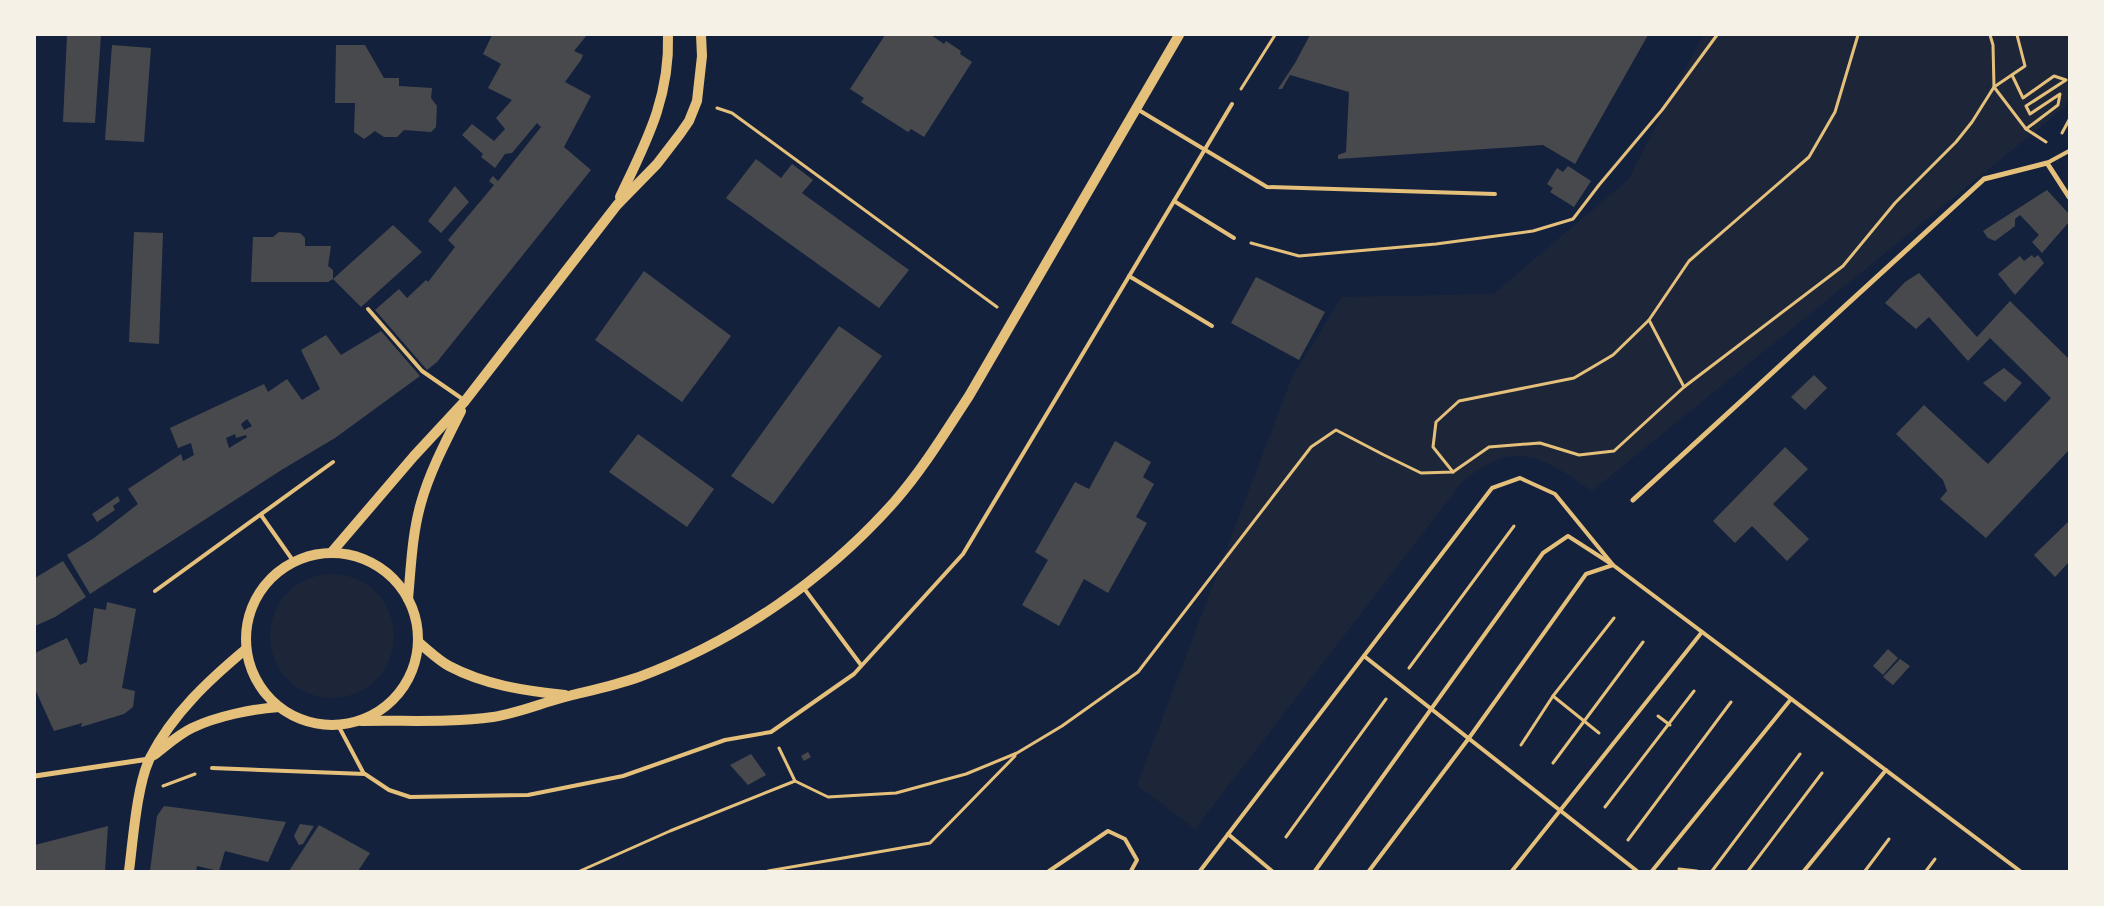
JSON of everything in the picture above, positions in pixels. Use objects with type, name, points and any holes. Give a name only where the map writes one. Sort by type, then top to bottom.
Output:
[{"type":"main road","points":[[617,205],[653,127],[663,95],[669,49],[668,35]]},
{"type":"main road","points":[[331,553],[414,456],[466,401],[617,205],[657,164],[689,121],[697,101],[702,56],[702,35]]},
{"type":"main road","points":[[361,721],[383,708],[401,690],[413,668],[418,642],[414,612],[408,599],[394,579],[376,565],[354,556],[331,553],[315,555],[294,562],[276,574],[258,595],[248,620],[246,648],[252,671],[263,691],[279,708],[304,721],[317,724],[338,725],[361,721],[447,720],[494,717],[571,696],[639,676],[674,662],[762,616],[803,587],[851,545],[896,501],[932,451],[969,396],[1179,35]]},
{"type":"main road","points":[[408,599],[413,540],[421,504],[435,464],[466,401]]},
{"type":"main road","points":[[418,642],[448,666],[503,686],[530,692],[571,696]]},
{"type":"main road","points":[[129,871],[140,794],[149,759],[180,711],[214,676],[246,648]]},
{"type":"main road","points":[[149,759],[192,728],[230,716],[262,709],[279,708]]},
{"type":"street","points":[[1633,500],[1984,179],[2047,162],[2069,197]]},
{"type":"street","points":[[35,776],[149,759]]},
{"type":"lane","points":[[338,725],[364,774],[389,790],[410,797],[528,795],[623,776],[725,740],[771,732],[854,674],[964,554],[1232,104]]},
{"type":"lane","points":[[1136,108],[1267,187],[1495,194]]},
{"type":"lane","points":[[2047,162],[2069,151]]},
{"type":"lane","points":[[1174,201],[1234,238]]},
{"type":"lane","points":[[1129,276],[1212,326]]},
{"type":"lane","points":[[368,309],[422,372],[466,401]]},
{"type":"lane","points":[[155,591],[333,462]]},
{"type":"lane","points":[[1200,871],[1492,488],[1520,478],[1555,494],[1613,565]]},
{"type":"lane","points":[[261,515],[294,562]]},
{"type":"lane","points":[[1315,871],[1543,553],[1568,536],[1613,565],[2020,871]]},
{"type":"lane","points":[[1369,871],[1469,738],[1586,574],[1613,565]]},
{"type":"lane","points":[[803,587],[861,666]]},
{"type":"lane","points":[[1512,871],[1702,632]]},
{"type":"lane","points":[[1364,656],[1637,871]]},
{"type":"lane","points":[[1652,871],[1791,699]]},
{"type":"lane","points":[[212,768],[364,774]]},
{"type":"lane","points":[[1804,871],[1886,770]]},
{"type":"lane","points":[[1049,871],[1108,831],[1125,839],[1138,860],[1131,871]]},
{"type":"lane","points":[[1228,834],[1272,871]]},
{"type":"path","points":[[1232,104],[1275,35]]},
{"type":"path","points":[[1453,472],[1433,447],[1436,422],[1459,401],[1574,378],[1613,355],[1649,320],[1689,261],[1810,157],[1836,112],[1858,35]]},
{"type":"path","points":[[1990,35],[1993,45],[1994,87],[2026,129],[2048,143]]},
{"type":"path","points":[[771,732],[794,782],[828,796],[896,793],[966,774],[1017,753],[1062,726],[1138,672],[1310,447],[1336,430],[1384,456],[1421,473],[1453,472],[1489,447],[1540,443],[1579,455],[1614,451],[1684,387],[1843,266],[1895,204],[1956,142],[1972,122],[1994,87],[2025,66],[2017,35]]},
{"type":"path","points":[[2012,74],[2023,98],[2054,76],[2066,80],[2026,106],[2030,114],[2060,94],[2058,105],[2026,129]]},
{"type":"path","points":[[697,101],[732,113],[1013,319]]},
{"type":"path","points":[[1649,320],[1684,387]]},
{"type":"path","points":[[1286,836],[1514,526]]},
{"type":"path","points":[[1521,746],[1553,696],[1614,618]]},
{"type":"path","points":[[1553,763],[1643,642]]},
{"type":"path","points":[[1605,807],[1694,691]]},
{"type":"path","points":[[1553,696],[1613,744]]},
{"type":"path","points":[[1617,855],[1731,702]]},
{"type":"path","points":[[768,871],[930,843],[1017,753]]},
{"type":"path","points":[[1712,871],[1800,754]]},
{"type":"path","points":[[140,794],[212,768]]},
{"type":"path","points":[[1748,871],[1822,773]]},
{"type":"path","points":[[580,871],[670,831],[794,782]]},
{"type":"path","points":[[1865,871],[1889,839]]},
{"type":"path","points":[[1926,871],[1935,859]]},
{"type":"shaded area","points":[[1703,35],[2069,35],[2069,96],[2065,107],[1592,491],[1549,464],[1524,456],[1499,459],[1476,471],[1463,481],[1195,829],[1137,785],[1292,377],[1342,297],[1493,294],[1628,180]]},
{"type":"shaded area","points":[[332,574],[356,579],[376,592],[389,612],[394,636],[389,660],[376,680],[356,693],[332,698],[308,693],[288,680],[275,660],[270,636],[275,612],[288,592],[308,579]]},
{"type":"building","points":[[67,35],[101,35],[95,123],[63,122]]},
{"type":"building","points":[[492,35],[587,35],[574,51],[583,55],[581,60],[565,82],[591,96],[564,147],[591,170],[437,362],[427,370],[375,310],[399,289],[407,298],[426,280],[428,282],[455,247],[448,240],[494,185],[489,181],[493,176],[498,181],[541,127],[537,123],[512,153],[505,154],[495,168],[481,157],[483,154],[462,135],[472,124],[494,141],[505,129],[496,118],[512,100],[488,88],[501,64],[483,54]]},
{"type":"building","points":[[885,35],[931,35],[944,44],[946,41],[961,51],[960,54],[972,62],[924,137],[911,129],[908,132],[861,102],[864,98],[850,89]]},
{"type":"building","points":[[1310,35],[1648,35],[1575,164],[1543,145],[1338,159],[1338,155],[1346,152],[1349,92],[1290,75],[1282,89],[1278,89]]},
{"type":"building","points":[[112,45],[151,48],[144,142],[105,140]]},
{"type":"building","points":[[336,45],[365,45],[384,78],[399,78],[399,86],[432,88],[431,98],[437,106],[436,127],[431,132],[404,130],[397,137],[384,137],[375,131],[364,139],[354,132],[355,103],[335,103]]},
{"type":"building","points":[[756,159],[781,178],[792,164],[813,180],[802,193],[909,270],[879,308],[726,198]]},
{"type":"building","points":[[1568,166],[1591,181],[1574,207],[1550,192],[1553,188],[1547,184],[1557,168],[1563,172]]},
{"type":"building","points":[[455,186],[469,202],[441,233],[428,221]]},
{"type":"building","points":[[2047,190],[2069,214],[2069,222],[2042,253],[2032,242],[2039,235],[2020,215],[2015,219],[2015,226],[1995,241],[1988,238],[1983,231]]},
{"type":"building","points":[[393,225],[422,252],[361,307],[333,279]]},
{"type":"building","points":[[134,232],[163,233],[159,344],[129,342]]},
{"type":"building","points":[[279,232],[300,233],[305,238],[305,246],[331,246],[328,266],[333,270],[333,279],[328,282],[251,282],[253,237],[273,237]]},
{"type":"building","points":[[2032,255],[2034,258],[2038,255],[2044,263],[2015,295],[1998,274],[2020,256],[2024,261]]},
{"type":"building","points":[[644,271],[731,336],[682,402],[595,340]]},
{"type":"building","points":[[1919,273],[1977,337],[2010,301],[2069,359],[2069,450],[1986,538],[1940,499],[1947,491],[1943,480],[1896,434],[1924,405],[1988,464],[2051,398],[1990,338],[1968,361],[1929,317],[1916,329],[1885,303],[1905,282]]},
{"type":"building","points":[[1256,277],[1325,312],[1299,360],[1231,323]]},
{"type":"building","points":[[839,326],[882,356],[773,504],[731,476]]},
{"type":"building","points":[[381,331],[420,376],[335,438],[283,469],[90,594],[67,555],[94,538],[138,504],[128,489],[181,454],[183,461],[194,455],[191,443],[178,448],[170,428],[264,384],[268,392],[287,379],[302,400],[320,389],[301,350],[326,335],[341,355]],"holes":[[[247,419],[252,426],[244,430],[241,424]],[[235,434],[236,438],[246,435],[247,437],[229,448],[226,438]]]},
{"type":"building","points":[[2004,368],[2022,383],[2005,402],[1983,383]]},
{"type":"building","points":[[1814,375],[1827,388],[1805,410],[1791,397]]},
{"type":"building","points":[[638,434],[714,489],[687,527],[609,472]]},
{"type":"building","points":[[1115,441],[1151,462],[1143,477],[1154,484],[1136,517],[1147,523],[1108,593],[1084,579],[1059,626],[1022,605],[1048,560],[1035,552],[1075,482],[1089,489]]},
{"type":"building","points":[[1785,447],[1808,469],[1773,504],[1809,539],[1787,561],[1752,526],[1735,543],[1713,521]]},
{"type":"building","points":[[118,496],[120,501],[113,506],[115,510],[97,522],[92,514]]},
{"type":"building","points":[[2069,521],[2069,562],[2055,577],[2034,555]]},
{"type":"building","points":[[63,561],[86,597],[55,617],[35,626],[35,578]]},
{"type":"building","points":[[107,602],[136,609],[122,688],[135,691],[133,707],[124,714],[81,727],[82,723],[54,731],[35,689],[35,653],[67,638],[80,665],[87,662],[94,608],[106,610]]},
{"type":"building","points":[[1888,649],[1898,658],[1883,675],[1873,666]]},
{"type":"building","points":[[1900,659],[1910,666],[1893,685],[1883,677]]},
{"type":"building","points":[[808,752],[811,757],[804,761],[801,756]]},
{"type":"building","points":[[751,754],[766,775],[748,785],[730,765]]},
{"type":"building","points":[[164,806],[286,822],[268,862],[225,851],[219,871],[197,866],[196,871],[150,871],[157,816]]},
{"type":"building","points":[[300,824],[314,826],[303,844],[299,845],[294,836]]},
{"type":"building","points":[[319,825],[370,853],[358,871],[289,871]]},
{"type":"building","points":[[108,826],[105,871],[35,871],[35,845]]}]
